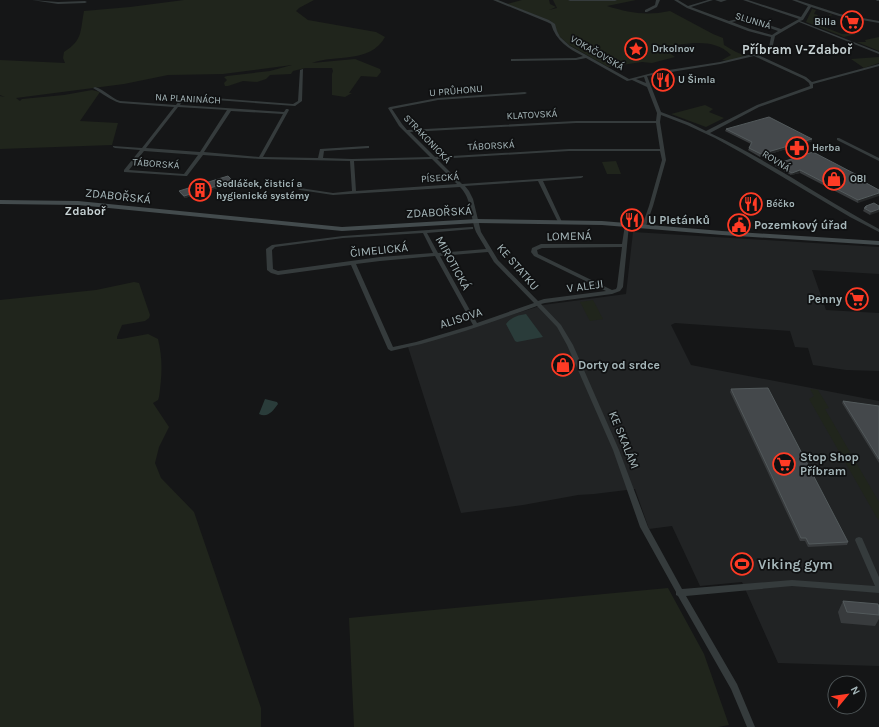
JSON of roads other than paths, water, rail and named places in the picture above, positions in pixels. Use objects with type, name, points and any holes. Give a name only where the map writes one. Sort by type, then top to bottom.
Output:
[{"type":"street","points":[[34,0],[58,3],[85,2]]},
{"type":"street","name":"VOKAČOVSKÁ","points":[[495,0],[551,23],[560,40],[586,57],[630,79],[648,86]]},
{"type":"street","points":[[570,0],[615,0]]},
{"type":"street","points":[[646,11],[656,6],[658,0]]},
{"type":"street","name":"SLUNNÁ","points":[[676,0],[688,7],[728,22],[755,32],[773,36]]},
{"type":"street","points":[[688,7],[709,0]]},
{"type":"street","points":[[717,0],[725,0]]},
{"type":"street","points":[[746,0],[801,20],[879,53]]},
{"type":"street","points":[[794,0],[839,15],[879,22]]},
{"type":"street","points":[[773,36],[801,20],[810,5]]},
{"type":"street","name":"SLUNNÁ","points":[[728,22],[745,18],[782,31]]},
{"type":"street","name":"VOKAČOVSKÁ","points":[[630,79],[659,72],[720,63],[766,52],[770,49],[773,36]]},
{"type":"street","points":[[755,55],[805,78],[811,83]]},
{"type":"street","points":[[512,60],[576,59],[586,57]]},
{"type":"street","points":[[811,83],[879,65]]},
{"type":"street","points":[[144,149],[183,98],[189,97],[290,105],[300,101],[302,70]]},
{"type":"street","points":[[644,226],[664,160],[658,122],[659,113],[648,86],[646,76]]},
{"type":"street","points":[[706,133],[758,106],[809,89],[812,87],[811,83]]},
{"type":"street","name":"NA PLANINÁCH","points":[[95,88],[106,92],[110,99],[120,102],[285,113]]},
{"type":"street","name":"U PRŮHONU","points":[[390,108],[438,99],[525,93]]},
{"type":"street","points":[[260,158],[290,105]]},
{"type":"street","name":"STRAKONICKÁ","points":[[390,108],[396,120],[462,186],[472,199],[477,221]]},
{"type":"street","points":[[202,154],[230,109]]},
{"type":"street","name":"ROVNÁ","points":[[659,113],[706,133],[757,159],[800,187],[879,231]]},
{"type":"street","name":"KLATOVSKÁ","points":[[407,130],[576,122],[658,122]]},
{"type":"street","points":[[838,139],[879,160]]},
{"type":"street","name":"TÁBORSKÁ","points":[[115,147],[260,158],[320,160],[433,158],[569,150],[662,150]]},
{"type":"street","points":[[320,160],[322,150],[367,147]]},
{"type":"street","name":"TÁBORSKÁ","points":[[144,149],[126,170],[185,175],[202,154]]},
{"type":"street","points":[[352,160],[354,193]]},
{"type":"street","name":"PÍSECKÁ","points":[[300,189],[333,194],[581,177]]},
{"type":"street","points":[[540,180],[560,222]]},
{"type":"street","name":"ZDABOŘSKÁ","points":[[0,202],[78,203],[342,229],[477,221],[560,222],[644,226],[706,232],[879,243]]},
{"type":"street","name":"KE STATKU","points":[[477,221],[479,232],[488,250],[504,271],[536,304]]},
{"type":"street","name":"V ALEJI","points":[[536,304],[618,290],[620,287],[627,225]]},
{"type":"street","name":"ZDABOŘSKÁ","points":[[273,272],[270,270],[269,248],[274,246],[343,238],[472,228]]},
{"type":"street","name":"MIROTICKÁ","points":[[424,231],[476,326]]},
{"type":"street","name":"LOMENÁ","points":[[612,292],[536,255],[534,249],[541,246],[625,245]]},
{"type":"street","name":"ČIMELICKÁ","points":[[273,272],[488,250]]},
{"type":"street","name":"ALISOVA","points":[[353,263],[391,349],[417,344],[476,326],[536,304]]},
{"type":"street","name":"KE SKALÁM","points":[[536,304],[558,326],[570,345],[616,450],[644,527],[679,593],[734,687],[751,727]]},
{"type":"street","points":[[859,540],[879,586]]},
{"type":"street","points":[[679,593],[792,583],[879,590]]},
{"type":"place","name":"Billa","points":[[852,22]]},
{"type":"place","name":"Drkolnov","points":[[636,49]]},
{"type":"place","name":"U Šimla","points":[[663,80]]},
{"type":"place","name":"Herba","points":[[797,148]]},
{"type":"place","name":"OBI","points":[[834,179]]},
{"type":"place","name":"Sedláček, čisticí a hygienické systémy","points":[[200,190]]},
{"type":"place","name":"Béčko","points":[[751,204]]},
{"type":"place","name":"U Pletánků","points":[[632,220]]},
{"type":"place","name":"Pozemkový úřad","points":[[739,225]]},
{"type":"place","name":"Penny","points":[[857,299]]},
{"type":"place","name":"Dorty od srdce","points":[[563,365]]},
{"type":"place","name":"Stop Shop Příbram","points":[[784,464]]},
{"type":"place","name":"Viking gym","points":[[742,564]]},
{"type":"district","name":"Příbram V-Zdaboř","points":[[797,49]]},
{"type":"district","name":"Zdaboř","points":[[85,211]]}]
